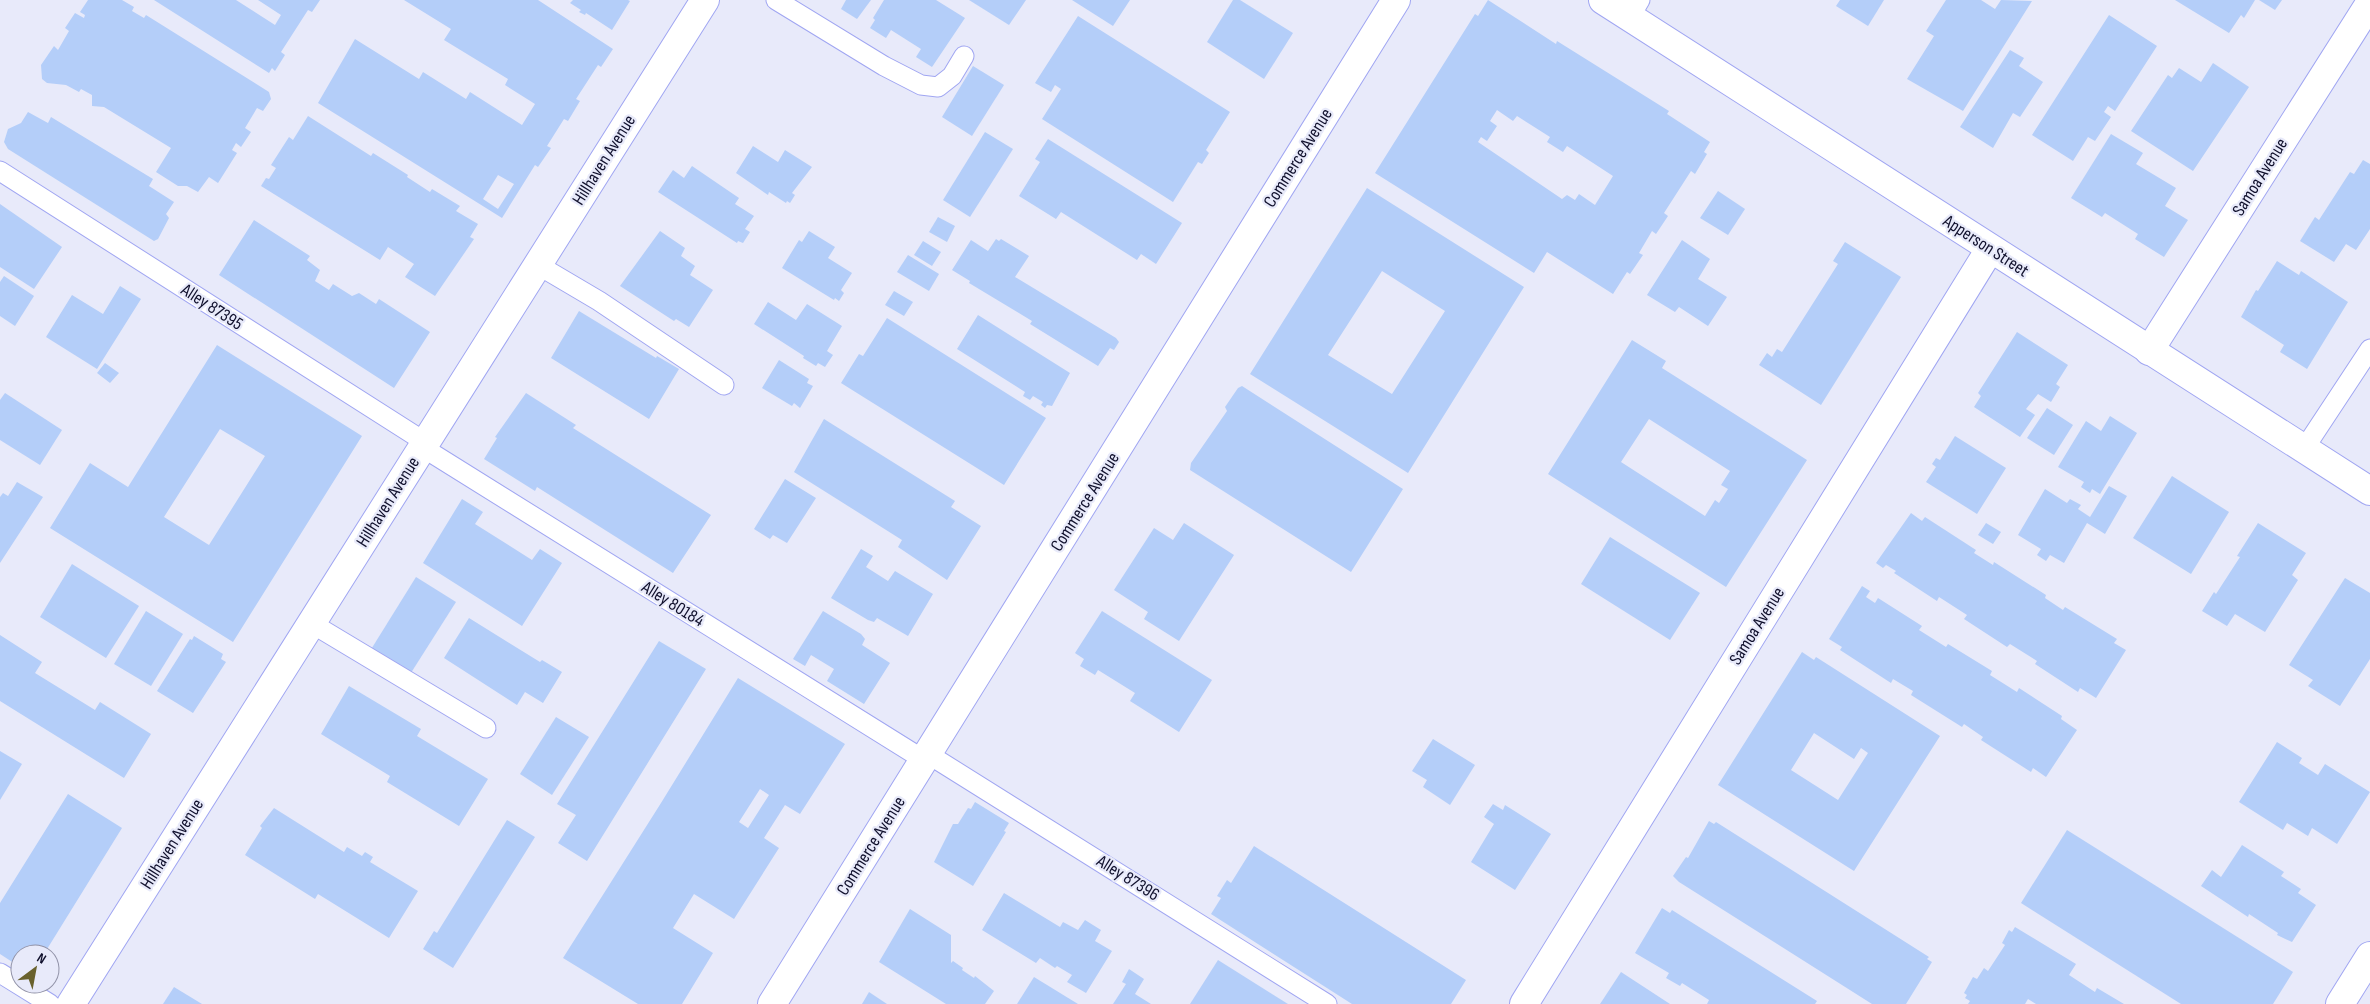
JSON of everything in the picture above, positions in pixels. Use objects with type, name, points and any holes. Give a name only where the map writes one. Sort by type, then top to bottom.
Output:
[{"type":"street","name":"Hillhaven Avenue","points":[[71,1004],[705,0]]},
{"type":"street","name":"Commerce Avenue","points":[[772,1004],[1396,0]]},
{"type":"street","name":"Apperson Street","points":[[1603,0],[1635,8],[1990,249],[2370,491]]},
{"type":"street","name":"Samoa Avenue","points":[[2149,351],[2370,3]]},
{"type":"street","name":"Samoa Avenue","points":[[1524,1004],[1990,249]]},
{"type":"street","points":[[2340,1004],[2370,956]]},
{"type":"lane","points":[[776,0],[884,66],[921,85],[938,87],[952,76],[964,56]]},
{"type":"lane","name":"Alley 87395","points":[[0,171],[424,445]]},
{"type":"lane","points":[[538,265],[599,301],[724,386]]},
{"type":"lane","points":[[2304,449],[2370,350]]},
{"type":"lane","name":"Alley 80184","points":[[424,445],[926,757]]},
{"type":"lane","points":[[311,623],[486,728]]},
{"type":"lane","name":"Alley 87396","points":[[926,757],[1327,1004]]},
{"type":"lane","points":[[0,973],[50,1004]]},
{"type":"building","points":[[88,0],[122,0],[134,7],[132,11],[144,18],[146,15],[269,92],[271,99],[263,111],[257,108],[245,128],[251,132],[241,147],[236,143],[232,150],[237,153],[218,183],[209,177],[198,192],[187,186],[178,186],[156,172],[171,148],[104,107],[92,106],[92,95],[81,89],[79,92],[66,85],[47,83],[42,79],[41,65],[54,46],[58,50],[69,31],[65,28],[75,13],[84,18],[85,15],[80,12]]},
{"type":"building","points":[[154,0],[236,0],[275,25],[281,15],[258,0],[320,0],[312,12],[308,10],[281,52],[285,55],[275,71],[272,68],[269,73]]},
{"type":"building","points":[[404,0],[538,0],[613,49],[601,67],[598,65],[576,99],[580,101],[568,121],[564,119],[547,146],[551,148],[538,167],[535,165],[502,218],[318,103],[355,39],[419,79],[423,72],[466,99],[470,92],[522,125],[535,104],[505,85],[508,79],[444,40],[451,29]],"holes":[[[498,175],[514,184],[498,209],[483,199]]]},
{"type":"building","points":[[573,0],[630,1],[612,30],[586,13],[585,15],[579,12],[581,10],[570,3]]},
{"type":"building","points":[[846,0],[871,0],[857,19],[841,9]]},
{"type":"building","points":[[884,0],[936,0],[965,18],[932,67],[916,57],[921,49],[891,30],[886,38],[870,28],[875,20],[873,18]]},
{"type":"building","points":[[969,0],[1026,0],[1009,25]]},
{"type":"building","points":[[1072,0],[1130,0],[1113,26]]},
{"type":"building","points":[[1233,0],[1240,0],[1293,33],[1264,79],[1207,42]]},
{"type":"building","points":[[1488,0],[1556,44],[1557,41],[1669,111],[1667,114],[1710,142],[1704,152],[1707,154],[1695,174],[1691,171],[1664,213],[1668,216],[1656,234],[1652,231],[1639,253],[1643,255],[1630,274],[1627,272],[1613,294],[1547,252],[1534,273],[1375,173],[1475,14],[1478,16]],"holes":[[[1497,110],[1513,121],[1517,116],[1550,137],[1547,142],[1563,152],[1567,146],[1613,176],[1595,205],[1579,194],[1575,200],[1567,195],[1562,199],[1478,142],[1481,137],[1487,141],[1497,126],[1490,121]]]},
{"type":"building","points":[[1840,0],[1884,0],[1868,26],[1836,6]]},
{"type":"building","points":[[1946,0],[1981,0],[1995,9],[2001,0],[2032,1],[1963,111],[1907,79],[1934,36],[1926,31]]},
{"type":"building","points":[[2175,0],[2255,0],[2244,18],[2241,15],[2229,33]]},
{"type":"building","points":[[2259,0],[2282,0],[2275,10]]},
{"type":"building","points":[[2109,15],[2157,46],[2115,111],[2108,106],[2104,112],[2111,117],[2095,141],[2088,137],[2073,161],[2032,135]]},
{"type":"building","points":[[1078,16],[1230,112],[1206,150],[1209,153],[1202,164],[1198,162],[1173,202],[1042,119],[1061,89],[1055,85],[1051,92],[1035,83]]},
{"type":"building","points":[[2010,50],[2024,58],[2019,66],[2043,82],[2020,117],[2013,113],[1993,148],[1960,127]]},
{"type":"building","points":[[2213,63],[2249,87],[2193,171],[2131,131],[2168,75],[2172,78],[2179,68],[2201,82]]},
{"type":"building","points":[[973,66],[1004,85],[972,136],[942,117]]},
{"type":"building","points":[[28,112],[48,123],[51,117],[153,179],[149,186],[174,202],[166,214],[169,218],[158,239],[154,241],[8,149],[4,142],[8,129],[21,123]]},
{"type":"building","points":[[308,116],[371,156],[373,153],[408,175],[407,177],[430,192],[432,189],[460,206],[456,211],[478,224],[470,237],[474,239],[435,296],[405,277],[414,264],[388,247],[380,260],[261,186],[266,178],[269,179],[276,168],[271,165],[289,137],[293,140]]},
{"type":"building","points":[[985,132],[1013,149],[970,217],[943,200]]},
{"type":"building","points":[[2111,134],[2143,153],[2136,164],[2176,188],[2165,206],[2188,220],[2164,257],[2135,239],[2138,234],[2105,213],[2102,217],[2071,198]]},
{"type":"building","points":[[1048,139],[1182,223],[1156,264],[1141,254],[1137,260],[1061,212],[1056,219],[1019,196],[1040,162],[1035,159]]},
{"type":"building","points":[[753,146],[778,162],[785,150],[812,167],[792,193],[795,195],[790,203],[787,201],[786,203],[769,192],[768,195],[736,173]]},
{"type":"building","points":[[2363,160],[2370,164],[2370,229],[2356,250],[2346,244],[2334,262],[2300,241],[2315,217],[2319,220],[2350,172],[2354,174]]},
{"type":"building","points":[[692,166],[739,198],[735,204],[754,216],[745,229],[750,232],[743,243],[738,241],[737,243],[658,192],[673,170],[684,178]]},
{"type":"building","points":[[1367,188],[1524,287],[1408,473],[1250,374]],"holes":[[[1382,271],[1445,311],[1392,394],[1328,355]]]},
{"type":"building","points":[[1718,191],[1745,209],[1728,235],[1700,218]]},
{"type":"building","points":[[0,204],[62,247],[34,289],[0,267]]},
{"type":"building","points":[[938,217],[955,226],[947,242],[929,232]]},
{"type":"building","points":[[254,220],[310,256],[307,260],[320,270],[315,281],[329,290],[333,284],[352,296],[359,293],[376,304],[379,299],[430,332],[394,388],[219,275]]},
{"type":"building","points":[[660,231],[685,248],[681,256],[695,266],[690,275],[713,290],[689,327],[676,319],[674,321],[620,286]]},
{"type":"building","points":[[809,231],[835,247],[828,258],[852,273],[841,290],[844,293],[839,301],[835,298],[834,300],[782,268],[799,240],[802,242]]},
{"type":"building","points":[[996,239],[999,241],[1001,239],[1029,256],[1015,277],[1116,338],[1119,342],[1114,350],[1110,348],[1098,366],[1030,324],[1032,321],[969,283],[970,281],[952,270],[971,240],[988,251]]},
{"type":"building","points":[[1682,240],[1710,259],[1698,279],[1727,297],[1708,326],[1679,307],[1675,312],[1647,295]]},
{"type":"building","points":[[923,241],[941,252],[932,266],[914,255]]},
{"type":"building","points":[[1845,242],[1901,277],[1821,405],[1759,365],[1767,353],[1772,357],[1777,349],[1782,352],[1838,264],[1833,261]]},
{"type":"building","points":[[908,255],[939,274],[929,291],[897,272]]},
{"type":"building","points":[[2277,261],[2299,275],[2301,271],[2348,302],[2307,369],[2280,352],[2284,345],[2241,317],[2256,290],[2258,291]]},
{"type":"building","points":[[4,276],[34,296],[15,326],[0,316],[0,282]]},
{"type":"building","points":[[120,286],[141,299],[97,369],[46,337],[72,295],[103,314]]},
{"type":"building","points":[[894,291],[913,302],[904,316],[885,305]]},
{"type":"building","points":[[768,302],[796,320],[807,304],[842,326],[827,351],[833,355],[825,367],[818,363],[816,366],[803,358],[804,356],[754,324]]},
{"type":"building","points":[[579,311],[656,358],[657,356],[679,369],[649,419],[551,358]]},
{"type":"building","points":[[978,315],[1070,373],[1052,406],[1047,405],[1045,408],[1041,405],[1043,402],[1033,396],[1030,400],[1023,396],[1025,392],[957,349]]},
{"type":"building","points":[[887,318],[1046,418],[1004,485],[841,383],[859,354],[863,356]]},
{"type":"building","points":[[2017,332],[2068,365],[2056,384],[2060,387],[2051,402],[2038,394],[2026,409],[2035,415],[2020,437],[1974,407],[1981,396],[1978,393]]},
{"type":"building","points":[[1632,340],[1666,361],[1662,368],[1807,460],[1726,587],[1548,474]],"holes":[[[1649,419],[1730,471],[1721,485],[1728,489],[1719,503],[1715,500],[1705,516],[1621,462]]]},
{"type":"building","points":[[217,345],[362,436],[233,642],[50,528],[90,463],[128,487]],"holes":[[[220,429],[265,456],[209,545],[164,517]]]},
{"type":"building","points":[[779,360],[809,379],[807,383],[813,386],[800,408],[794,403],[792,406],[762,388]]},
{"type":"building","points":[[105,363],[119,373],[110,383],[97,373]]},
{"type":"building","points":[[1242,386],[1403,489],[1351,572],[1190,470],[1191,463],[1227,411],[1225,407],[1238,388]]},
{"type":"building","points":[[5,393],[62,430],[40,465],[0,440],[0,400]]},
{"type":"building","points":[[526,393],[576,425],[573,428],[711,515],[673,573],[537,487],[535,491],[484,459],[497,438],[495,437]]},
{"type":"building","points":[[2047,408],[2073,425],[2054,455],[2027,438]]},
{"type":"building","points":[[2110,416],[2137,433],[2100,494],[2092,489],[2090,493],[2081,487],[2084,482],[2058,467],[2086,421],[2101,431]]},
{"type":"building","points":[[824,419],[955,501],[951,507],[981,526],[947,580],[898,547],[902,540],[794,472]]},
{"type":"building","points":[[1955,436],[2006,468],[1977,514],[1926,482],[1936,467],[1932,464],[1936,458],[1940,460]]},
{"type":"building","points":[[2172,476],[2229,512],[2191,574],[2133,538]]},
{"type":"building","points":[[785,479],[816,498],[787,543],[773,535],[770,539],[754,529]]},
{"type":"building","points":[[17,482],[43,497],[0,563],[0,497],[3,493],[8,496]]},
{"type":"building","points":[[2109,486],[2127,496],[2105,534],[2087,523],[2064,563],[2050,555],[2046,561],[2037,555],[2041,549],[2018,535],[2045,489],[2067,503],[2070,499],[2081,505],[2078,509],[2090,517]]},
{"type":"building","points":[[462,499],[483,512],[475,524],[532,560],[540,549],[562,563],[522,626],[423,563]]},
{"type":"building","points":[[1911,513],[1922,521],[1925,517],[1976,550],[1974,553],[1993,565],[1994,562],[2046,595],[2045,598],[2063,610],[2065,607],[2117,639],[2114,643],[2126,650],[2096,698],[2080,688],[2078,692],[2035,664],[2037,661],[2010,644],[2007,647],[1964,619],[1967,615],[1939,597],[1937,601],[1894,573],[1896,571],[1886,565],[1883,568],[1876,563]]},
{"type":"building","points":[[1184,523],[1234,555],[1179,641],[1144,619],[1148,612],[1114,590],[1154,528],[1173,540]]},
{"type":"building","points":[[1986,523],[2001,532],[1993,544],[1978,535]]},
{"type":"building","points":[[2258,523],[2306,553],[2292,575],[2298,580],[2265,632],[2235,614],[2227,626],[2202,611],[2214,592],[2216,594],[2240,557],[2237,556]]},
{"type":"building","points":[[1610,537],[1700,593],[1670,640],[1581,584]]},
{"type":"building","points":[[861,549],[873,556],[866,567],[888,581],[895,571],[933,594],[908,636],[877,618],[874,622],[868,620],[831,598]]},
{"type":"building","points":[[72,564],[139,606],[106,658],[40,617]]},
{"type":"building","points":[[416,577],[456,602],[409,676],[370,651]]},
{"type":"building","points":[[2345,578],[2370,593],[2370,659],[2340,706],[2308,686],[2313,680],[2289,665]]},
{"type":"building","points":[[1862,586],[1870,591],[1866,597],[1875,603],[1878,598],[1922,626],[1919,630],[1946,647],[1948,644],[1992,671],[1990,675],[2017,692],[2019,688],[2062,716],[2061,719],[2077,730],[2046,777],[2033,768],[2031,772],[1981,740],[1983,737],[1964,724],[1962,727],[1911,695],[1913,691],[1893,679],[1891,683],[1840,650],[1842,647],[1829,639]]},
{"type":"building","points":[[146,611],[183,634],[151,686],[114,664]]},
{"type":"building","points":[[823,611],[861,634],[865,639],[862,645],[890,663],[864,704],[827,681],[834,669],[811,655],[805,666],[793,659]]},
{"type":"building","points":[[1102,611],[1212,680],[1179,732],[1130,701],[1135,693],[1098,670],[1095,675],[1080,666],[1084,659],[1075,653]]},
{"type":"building","points":[[469,618],[540,662],[542,660],[562,672],[543,703],[525,692],[517,705],[444,658]]},
{"type":"building","points":[[0,635],[42,662],[35,673],[95,710],[100,702],[151,734],[124,778],[0,701]]},
{"type":"building","points":[[194,636],[223,654],[221,659],[226,662],[193,713],[157,691],[190,639],[192,640]]},
{"type":"building","points":[[659,641],[706,669],[587,861],[558,843],[576,815],[557,804]]},
{"type":"building","points":[[1802,652],[1814,660],[1816,657],[1940,736],[1854,871],[1718,785]],"holes":[[[1814,733],[1854,759],[1861,748],[1868,753],[1838,800],[1791,770]]]},
{"type":"building","points":[[738,678],[845,744],[800,814],[785,805],[764,838],[779,848],[734,919],[694,894],[673,928],[713,953],[682,1004],[638,1004],[563,958]],"holes":[[[760,789],[769,795],[748,828],[739,822]]]},
{"type":"building","points":[[349,686],[421,729],[417,736],[488,779],[459,826],[387,782],[390,776],[321,734]]},
{"type":"building","points":[[556,717],[589,737],[552,795],[520,774]]},
{"type":"building","points":[[1433,739],[1475,765],[1450,805],[1423,787],[1427,780],[1412,771]]},
{"type":"building","points":[[2277,742],[2302,758],[2299,763],[2318,775],[2325,764],[2370,792],[2337,844],[2312,828],[2308,836],[2287,823],[2283,830],[2239,802]]},
{"type":"building","points":[[0,751],[22,764],[0,800]]},
{"type":"building","points":[[68,794],[122,828],[50,944],[10,944],[10,960],[0,954],[0,903]]},
{"type":"building","points":[[975,802],[1009,823],[1004,831],[1006,832],[973,886],[934,862],[953,824],[958,824],[968,808],[971,809]]},
{"type":"building","points":[[1493,804],[1503,810],[1505,805],[1551,834],[1515,890],[1471,862],[1494,824],[1484,817]]},
{"type":"building","points":[[274,808],[344,852],[347,847],[362,856],[365,852],[373,857],[370,862],[418,891],[389,938],[318,894],[315,899],[245,855],[262,828],[260,826]]},
{"type":"building","points":[[507,820],[535,837],[453,968],[423,949],[434,931],[437,933]]},
{"type":"building","points":[[1709,821],[1714,824],[1716,822],[1929,957],[1927,959],[1932,962],[1906,1004],[1872,1004],[1679,882],[1673,876],[1686,857],[1688,858]]},
{"type":"building","points":[[2067,830],[2293,972],[2273,1004],[2181,1004],[2021,903]]},
{"type":"building","points":[[2242,845],[2284,872],[2281,876],[2301,889],[2298,893],[2316,905],[2292,942],[2277,935],[2278,933],[2249,914],[2248,917],[2201,886],[2212,870],[2221,877]]},
{"type":"building","points":[[1254,846],[1466,980],[1451,1004],[1352,1004],[1211,914],[1221,898],[1217,896],[1227,880],[1231,883]]},
{"type":"building","points":[[1004,893],[1060,927],[1063,922],[1078,930],[1085,920],[1101,930],[1095,941],[1112,951],[1086,993],[1067,982],[1072,975],[1057,966],[1055,968],[1040,958],[1036,963],[982,930]]},
{"type":"building","points":[[1662,908],[1670,913],[1672,910],[1817,1001],[1815,1004],[1707,1004],[1709,1000],[1682,983],[1680,986],[1666,978],[1669,973],[1635,953]]},
{"type":"building","points":[[910,909],[951,935],[951,963],[953,961],[963,968],[962,970],[974,978],[975,976],[994,991],[985,1004],[946,1004],[879,962]]},
{"type":"building","points":[[2015,927],[2076,964],[2069,975],[2095,992],[2097,988],[2124,1004],[2036,1004],[2028,999],[2025,1004],[1968,1004],[1970,1001],[1965,998],[1967,995],[1964,993],[1973,977],[1977,979],[1984,968],[1988,971],[2005,945],[2002,943],[2009,930],[2012,932]]},
{"type":"building","points":[[1218,960],[1288,1004],[1190,1004]]},
{"type":"building","points":[[1129,969],[1144,979],[1135,994],[1151,1004],[1113,1004],[1126,984],[1122,982]]},
{"type":"building","points":[[1621,972],[1670,1004],[1600,1004]]},
{"type":"building","points":[[1034,977],[1078,1004],[1017,1004]]},
{"type":"building","points":[[174,987],[202,1004],[163,1004]]},
{"type":"building","points":[[869,992],[887,1004],[862,1004]]}]
